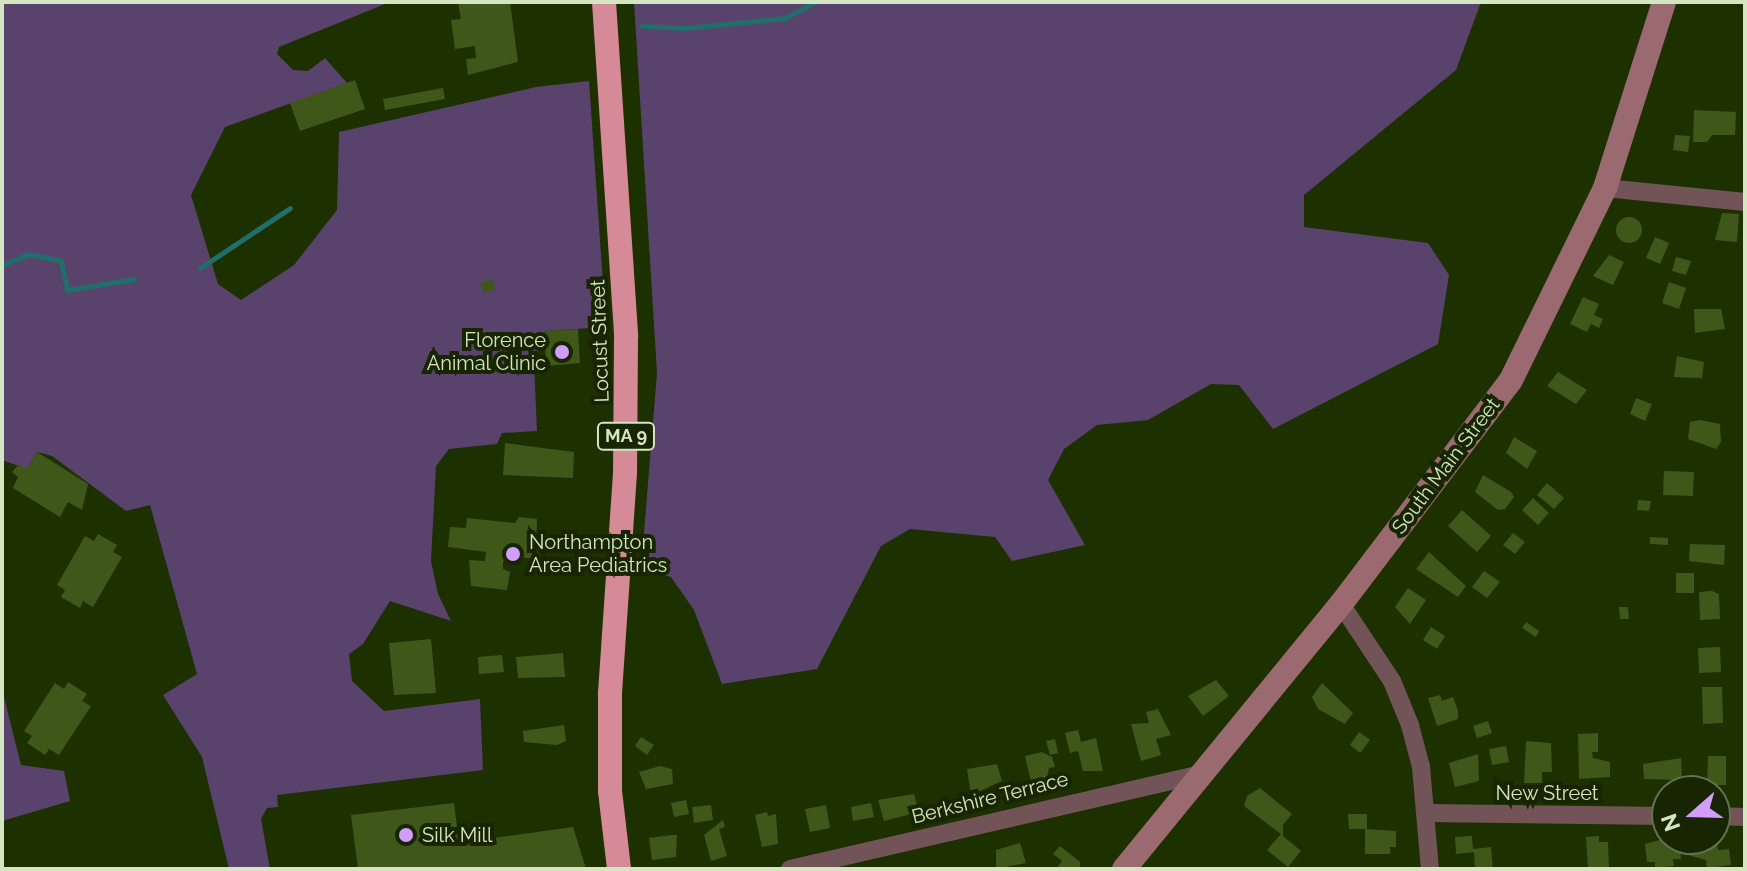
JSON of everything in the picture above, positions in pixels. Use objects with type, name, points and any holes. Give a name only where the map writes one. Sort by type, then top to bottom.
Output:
[{"type":"highway","name":"Locust Street","points":[[604,2],[626,337],[625,473],[610,683],[610,791],[619,869]]},
{"type":"main road","name":"South Main Street","points":[[1124,869],[1341,604],[1511,380],[1605,188],[1664,2]]},
{"type":"street","points":[[1605,188],[1745,202]]},
{"type":"street","points":[[1341,604],[1392,681],[1421,767],[1430,869]]},
{"type":"street","name":"Berkshire Terrace","points":[[790,869],[1200,774]]},
{"type":"street","name":"New Street","points":[[1427,813],[1651,816]]},
{"type":"shaded area","points":[[2,2],[390,2],[279,47],[277,54],[293,70],[308,71],[325,58],[347,83],[225,127],[191,195],[218,284],[241,300],[294,265],[337,210],[339,132],[536,87],[589,81],[606,327],[545,331],[534,363],[537,431],[502,433],[497,444],[449,449],[436,466],[431,561],[438,594],[451,621],[390,601],[363,644],[349,654],[352,681],[384,711],[480,699],[483,770],[277,795],[278,807],[267,808],[261,819],[270,869],[229,869],[202,757],[163,695],[197,674],[150,505],[126,511],[52,456],[37,452],[27,469],[2,460]]},
{"type":"shaded area","points":[[634,2],[1481,2],[1456,70],[1304,195],[1304,227],[1428,243],[1449,275],[1438,344],[1273,429],[1239,385],[1211,384],[1148,420],[1097,425],[1064,449],[1048,480],[1085,545],[1012,561],[995,537],[910,529],[881,546],[817,669],[722,684],[694,610],[671,577],[641,569],[657,373]]},
{"type":"shaded area","points":[[2,689],[21,765],[64,771],[70,801],[2,821]]},
{"type":"building","points":[[458,2],[510,2],[518,62],[468,75],[466,59],[476,58],[475,46],[455,49],[451,20],[461,19]]},
{"type":"building","points":[[355,80],[365,109],[300,131],[290,103]]},
{"type":"building","points":[[443,88],[445,99],[385,110],[383,99]]},
{"type":"building","points":[[1694,110],[1736,112],[1735,135],[1712,135],[1707,142],[1693,142]]},
{"type":"building","points":[[1675,135],[1690,136],[1688,152],[1673,150]]},
{"type":"building","points":[[1722,213],[1739,214],[1737,242],[1715,240]]},
{"type":"building","points":[[1629,217],[1638,221],[1642,230],[1638,239],[1629,243],[1620,239],[1616,230],[1620,221]]},
{"type":"building","points":[[1655,237],[1669,243],[1660,264],[1646,258]]},
{"type":"building","points":[[1609,255],[1624,262],[1613,285],[1593,276]]},
{"type":"building","points":[[1676,257],[1691,261],[1686,275],[1672,271]]},
{"type":"building","points":[[492,279],[496,289],[484,293],[480,283]]},
{"type":"building","points":[[1669,282],[1686,288],[1679,309],[1662,303]]},
{"type":"building","points":[[1583,297],[1599,304],[1594,315],[1603,319],[1599,328],[1591,324],[1587,332],[1570,324]]},
{"type":"building","points":[[1694,309],[1721,309],[1725,329],[1695,333]]},
{"type":"building","name":"Florence Animal Clinic","points":[[578,329],[580,363],[546,366],[545,331]]},
{"type":"building","points":[[1677,356],[1704,362],[1702,378],[1674,377]]},
{"type":"building","points":[[1558,372],[1587,390],[1576,404],[1547,386]]},
{"type":"building","points":[[1636,398],[1652,404],[1645,421],[1630,414]]},
{"type":"building","points":[[1700,420],[1720,424],[1721,442],[1716,449],[1688,439],[1690,422]]},
{"type":"building","points":[[1514,437],[1537,451],[1527,469],[1506,453]]},
{"type":"building","points":[[505,443],[574,452],[573,478],[503,475]]},
{"type":"building","points":[[37,452],[88,484],[82,510],[68,502],[60,517],[13,488],[18,477],[12,472],[19,464],[27,469]]},
{"type":"building","points":[[1664,471],[1694,472],[1693,496],[1663,495]]},
{"type":"building","points":[[1483,475],[1511,492],[1514,497],[1505,509],[1498,510],[1475,492]]},
{"type":"building","points":[[1547,483],[1564,498],[1554,509],[1537,495]]},
{"type":"building","points":[[1533,498],[1549,513],[1538,525],[1522,510]]},
{"type":"building","points":[[1638,500],[1651,501],[1649,511],[1637,510]]},
{"type":"building","points":[[1462,510],[1491,536],[1477,552],[1448,526]]},
{"type":"building","name":"Northampton Area Pediatrics","points":[[519,517],[537,519],[536,544],[542,560],[514,556],[514,562],[503,561],[503,569],[510,572],[507,590],[471,586],[469,560],[485,561],[486,552],[448,547],[450,527],[466,528],[467,518],[515,523]]},
{"type":"building","points":[[1513,533],[1525,542],[1515,554],[1503,545]]},
{"type":"building","points":[[98,534],[117,545],[113,552],[122,557],[93,607],[83,601],[80,608],[61,597],[65,590],[57,585],[85,536],[94,541]]},
{"type":"building","points":[[1650,537],[1668,538],[1668,545],[1650,544]]},
{"type":"building","points":[[1690,544],[1725,545],[1724,565],[1689,561]]},
{"type":"building","points":[[1429,552],[1466,586],[1458,597],[1416,569]]},
{"type":"building","points":[[1484,571],[1500,582],[1487,598],[1472,587]]},
{"type":"building","points":[[1676,573],[1694,573],[1694,593],[1676,593]]},
{"type":"building","points":[[1408,588],[1426,600],[1410,624],[1395,607]]},
{"type":"building","points":[[1699,592],[1719,594],[1720,619],[1700,620]]},
{"type":"building","points":[[1619,607],[1628,607],[1629,619],[1620,619]]},
{"type":"building","points":[[1526,622],[1539,631],[1536,637],[1522,628]]},
{"type":"building","points":[[1431,627],[1445,636],[1437,649],[1423,640]]},
{"type":"building","points":[[431,639],[436,693],[394,695],[389,643]]},
{"type":"building","points":[[1720,647],[1721,672],[1699,673],[1698,648]]},
{"type":"building","points":[[563,653],[565,677],[518,678],[516,657]]},
{"type":"building","points":[[502,655],[504,672],[479,674],[478,657]]},
{"type":"building","points":[[1216,680],[1229,696],[1203,716],[1188,696]]},
{"type":"building","points":[[68,682],[87,694],[82,701],[91,706],[59,755],[49,749],[45,755],[27,743],[32,736],[24,731],[55,683],[64,689]]},
{"type":"building","points":[[1322,683],[1353,713],[1345,724],[1318,709],[1312,697]]},
{"type":"building","points":[[1702,687],[1722,687],[1723,723],[1703,724]]},
{"type":"building","points":[[1440,695],[1442,701],[1453,697],[1458,719],[1437,726],[1428,698]]},
{"type":"building","points":[[1158,709],[1171,735],[1156,739],[1161,755],[1141,761],[1131,724],[1149,723],[1146,712]]},
{"type":"building","points":[[1488,721],[1492,733],[1477,738],[1473,726]]},
{"type":"building","points":[[564,725],[566,741],[557,745],[524,742],[523,731]]},
{"type":"building","points":[[1078,730],[1081,742],[1096,738],[1103,771],[1083,771],[1078,751],[1070,753],[1065,733]]},
{"type":"building","points":[[1359,732],[1370,740],[1360,753],[1350,745]]},
{"type":"building","points":[[1598,733],[1598,752],[1592,752],[1593,758],[1610,762],[1610,777],[1579,779],[1578,734]]},
{"type":"building","points":[[641,737],[654,745],[647,755],[635,746]]},
{"type":"building","points":[[1055,739],[1058,753],[1050,755],[1046,741]]},
{"type":"building","points":[[1526,741],[1551,743],[1552,772],[1542,772],[1542,783],[1524,783]]},
{"type":"building","points":[[1506,746],[1509,762],[1492,765],[1489,749]]},
{"type":"building","points":[[1042,752],[1052,757],[1055,767],[1049,768],[1046,782],[1038,784],[1031,782],[1025,756]]},
{"type":"building","points":[[1478,754],[1479,781],[1455,787],[1449,763]]},
{"type":"building","points":[[1708,756],[1726,756],[1726,775],[1707,775]]},
{"type":"building","points":[[1681,758],[1682,775],[1651,775],[1651,779],[1644,779],[1643,764]]},
{"type":"building","points":[[997,764],[1002,781],[971,795],[967,769]]},
{"type":"building","points":[[660,766],[672,769],[673,784],[646,789],[639,772]]},
{"type":"building","points":[[1260,788],[1292,814],[1283,825],[1283,836],[1301,851],[1288,867],[1267,850],[1281,834],[1244,806],[1247,796]]},
{"type":"building","points":[[914,794],[919,812],[884,821],[878,800]]},
{"type":"building","points":[[686,800],[689,814],[674,817],[671,803]]},
{"type":"building","name":"Silk Mill","points":[[454,803],[459,843],[573,827],[586,869],[358,869],[351,815]]},
{"type":"building","points":[[871,803],[874,817],[853,821],[851,807]]},
{"type":"building","points":[[711,805],[713,820],[694,823],[692,807]]},
{"type":"building","points":[[826,805],[830,828],[810,832],[805,809]]},
{"type":"building","points":[[767,812],[768,816],[776,814],[778,844],[762,847],[755,815]]},
{"type":"building","points":[[1348,814],[1367,814],[1367,829],[1349,829]]},
{"type":"building","points":[[723,820],[725,827],[719,829],[727,856],[711,861],[704,835]]},
{"type":"building","points":[[1365,829],[1396,831],[1396,847],[1390,847],[1390,854],[1365,854]]},
{"type":"building","points":[[677,835],[676,857],[652,860],[649,838]]},
{"type":"building","points":[[1472,836],[1473,849],[1491,847],[1493,869],[1475,869],[1474,852],[1456,854],[1455,837]]},
{"type":"building","points":[[1599,836],[1599,842],[1608,842],[1609,867],[1588,869],[1586,837]]},
{"type":"building","points":[[1651,842],[1651,855],[1681,855],[1681,859],[1673,859],[1674,866],[1655,868],[1655,862],[1647,862],[1645,844]]},
{"type":"building","points":[[1020,843],[1026,863],[996,869],[996,850]]},
{"type":"building","points":[[1060,846],[1080,862],[1080,869],[1056,869],[1062,861],[1053,854]]},
{"type":"building","points":[[1688,855],[1730,855],[1731,865],[1707,868],[1706,860]]},
{"type":"waterway","points":[[642,26],[686,28],[785,18],[815,2]]},
{"type":"waterway","points":[[200,268],[290,208]]},
{"type":"waterway","points":[[2,265],[29,254],[61,261],[67,290],[134,279]]},
{"type":"place","name":"Florence Animal Clinic","points":[[562,352]]},
{"type":"place","name":"Northampton Area Pediatrics","points":[[513,554]]},
{"type":"place","name":"Silk Mill","points":[[406,835]]}]
